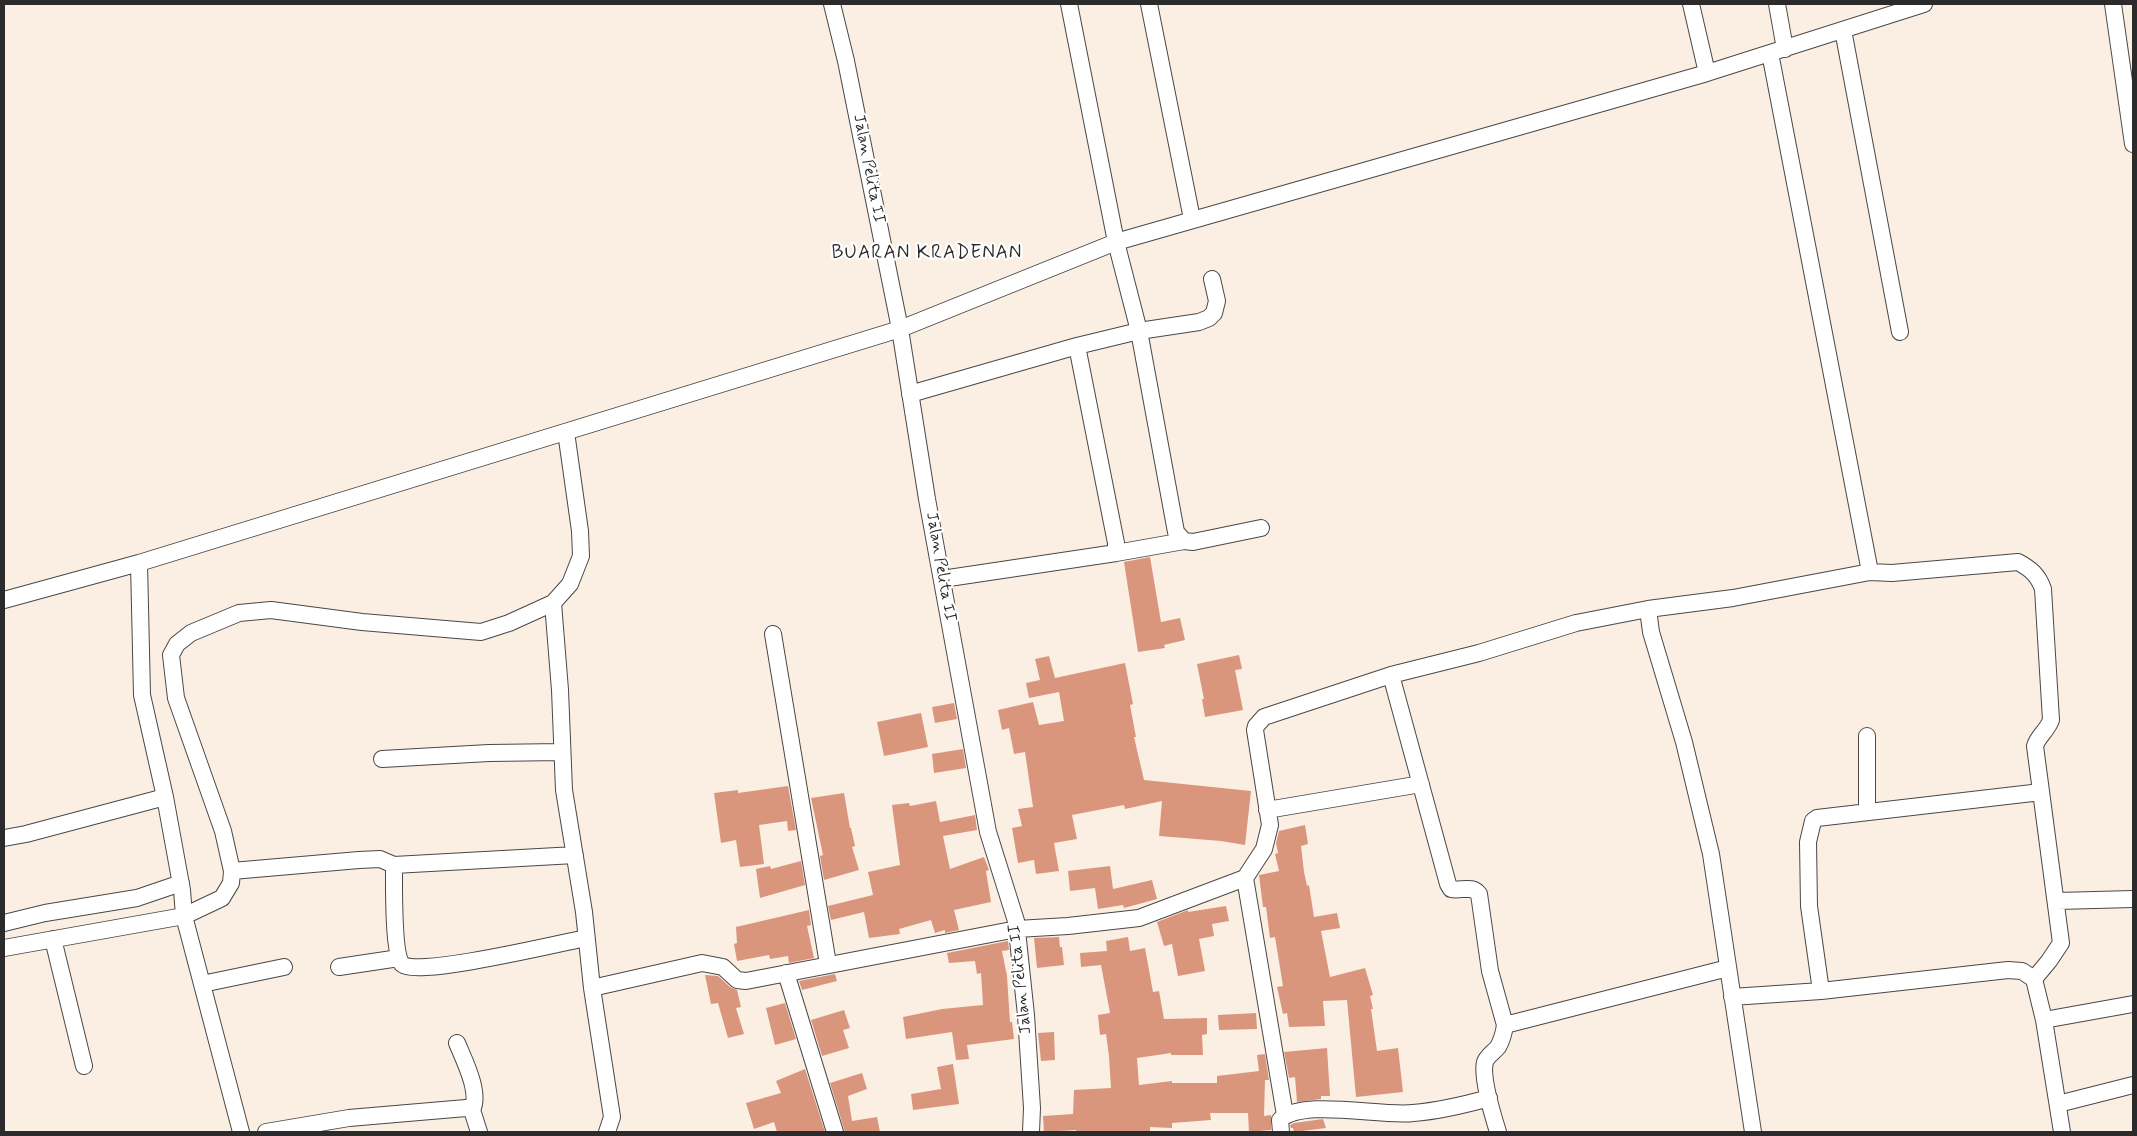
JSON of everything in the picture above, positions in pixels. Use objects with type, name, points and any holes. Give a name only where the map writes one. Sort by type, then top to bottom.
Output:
[{"type":"street","name":"Jalan Pelita II","points":[[832,4],[846,61],[900,329],[942,579],[988,832],[1017,929],[1026,1015],[1032,1108],[1031,1132]]},
{"type":"street","points":[[1069,4],[1116,242],[1139,331],[1173,522],[1176,532],[1184,541]]},
{"type":"street","points":[[1149,4],[1192,219]]},
{"type":"street","points":[[1691,4],[1707,73]]},
{"type":"street","points":[[1777,4],[1778,51],[1870,568]]},
{"type":"street","points":[[4,600],[139,563],[900,329],[1116,242],[1707,73],[1924,4]]},
{"type":"street","points":[[2113,4],[2128,75],[2133,144]]},
{"type":"street","points":[[1843,30],[1900,332]]},
{"type":"street","points":[[910,394],[1077,346],[1139,331],[1199,322],[1209,318],[1214,313],[1217,301],[1212,279]]},
{"type":"street","points":[[1077,346],[1116,543],[1116,553]]},
{"type":"street","points":[[4,948],[184,913],[222,898],[231,883],[232,871],[223,831],[176,698],[171,655],[177,644],[191,632],[238,613],[271,610],[362,622],[481,632],[509,623],[553,603],[570,584],[581,556],[580,531],[561,434]]},
{"type":"street","points":[[942,579],[1184,541],[1193,542],[1261,528]]},
{"type":"street","points":[[592,988],[702,962],[723,967],[740,981],[1017,929],[1068,926],[1139,918],[1245,878],[1264,849],[1270,825],[1255,730],[1260,721],[1270,714],[1390,674],[1478,652],[1576,623],[1648,609],[1733,598],[1870,568],[1892,573],[2018,562],[2030,568],[2039,578],[2043,589],[2051,720],[2048,729],[2035,746],[2057,901],[2061,943],[2034,978]]},
{"type":"street","points":[[139,563],[142,695],[165,797],[184,913],[241,1132]]},
{"type":"street","points":[[553,603],[560,690],[564,790],[584,912],[592,988],[612,1117],[607,1132]]},
{"type":"street","points":[[1648,609],[1651,632],[1684,742],[1711,854],[1753,1132]]},
{"type":"street","points":[[774,634],[828,964]]},
{"type":"street","points":[[1390,674],[1448,884],[1451,889],[1472,889],[1476,890],[1479,894],[1490,971],[1506,1025],[1502,1039],[1486,1060],[1484,1068],[1489,1098],[1498,1132]]},
{"type":"street","points":[[1867,736],[1867,812]]},
{"type":"street","points":[[382,759],[489,753],[561,752]]},
{"type":"street","points":[[1267,810],[1421,784]]},
{"type":"street","points":[[1821,991],[1809,906],[1808,842],[1811,826],[1818,818],[2041,792]]},
{"type":"street","points":[[4,838],[165,797]]},
{"type":"street","points":[[232,871],[380,859],[394,865],[575,855]]},
{"type":"street","points":[[394,865],[399,958],[403,965],[409,968],[440,967],[586,938]]},
{"type":"street","points":[[1245,878],[1285,1115]]},
{"type":"street","points":[[4,923],[45,913],[137,898],[181,886]]},
{"type":"street","points":[[2057,901],[2133,899]]},
{"type":"street","points":[[53,939],[84,1066]]},
{"type":"street","points":[[339,967],[399,958]]},
{"type":"street","points":[[202,984],[284,968]]},
{"type":"street","points":[[1506,1025],[1728,968]]},
{"type":"street","points":[[1732,997],[1821,991],[2008,970],[2022,971],[2034,978],[2044,1020],[2062,1132]]},
{"type":"street","points":[[786,973],[834,1132]]},
{"type":"street","points":[[2044,1020],[2133,1004]]},
{"type":"street","points":[[456,1043],[467,1066],[473,1088],[475,1105],[472,1110],[479,1132]]},
{"type":"street","points":[[2058,1104],[2133,1085]]},
{"type":"street","points":[[1281,1132],[1280,1120],[1291,1112],[1331,1109],[1381,1114],[1412,1114],[1489,1098]]},
{"type":"street","points":[[266,1132],[349,1118],[466,1108],[472,1110]]},
{"type":"building","points":[[1150,557],[1161,622],[1180,618],[1185,640],[1164,645],[1165,648],[1138,652],[1124,562]]},
{"type":"building","points":[[1239,655],[1242,669],[1235,670],[1243,710],[1205,717],[1202,699],[1204,699],[1197,664]]},
{"type":"building","points":[[1049,656],[1055,678],[1125,663],[1133,704],[1130,705],[1136,737],[1134,737],[1144,780],[1251,791],[1245,845],[1159,836],[1162,801],[1125,809],[1124,805],[1072,815],[1077,839],[1054,843],[1059,871],[1036,874],[1034,860],[1018,863],[1012,828],[1022,826],[1018,809],[1033,807],[1025,752],[1014,754],[1009,728],[1002,730],[998,710],[1033,702],[1039,725],[1064,721],[1059,692],[1029,698],[1026,683],[1040,680],[1035,659]]},
{"type":"building","points":[[954,703],[957,719],[935,723],[932,707]]},
{"type":"building","points":[[921,713],[928,747],[884,756],[877,722]]},
{"type":"building","points":[[963,749],[966,768],[934,773],[932,754]]},
{"type":"building","points":[[788,786],[796,830],[788,831],[787,821],[759,825],[764,864],[740,867],[736,840],[721,843],[714,793],[738,790],[738,793]]},
{"type":"building","points":[[844,793],[855,846],[852,847],[859,870],[824,880],[820,856],[823,855],[811,798]]},
{"type":"building","points":[[936,801],[940,822],[975,815],[977,830],[943,836],[950,869],[984,857],[989,870],[986,871],[991,902],[954,910],[959,930],[945,933],[945,930],[935,933],[931,920],[899,929],[900,934],[869,938],[864,912],[831,920],[828,906],[873,895],[868,872],[900,865],[892,805],[909,803],[910,806]]},
{"type":"building","points":[[1305,825],[1308,844],[1301,846],[1304,872],[1307,886],[1309,885],[1314,917],[1337,913],[1340,928],[1321,931],[1330,977],[1365,968],[1373,995],[1370,996],[1377,1051],[1398,1048],[1403,1092],[1356,1097],[1347,1000],[1323,1001],[1325,1026],[1289,1027],[1287,1013],[1283,1014],[1277,987],[1283,986],[1275,937],[1270,938],[1266,907],[1263,907],[1259,875],[1279,871],[1275,854],[1278,853],[1276,843],[1279,831]]},
{"type":"building","points":[[801,861],[805,885],[760,898],[756,869],[770,866],[771,869]]},
{"type":"building","points":[[1110,866],[1113,889],[1152,880],[1157,899],[1124,908],[1123,905],[1098,909],[1095,888],[1070,891],[1068,871]]},
{"type":"building","points":[[1226,906],[1229,921],[1212,924],[1214,936],[1199,939],[1205,971],[1178,976],[1172,944],[1164,946],[1157,922],[1188,910],[1188,912]]},
{"type":"building","points":[[809,910],[811,925],[807,926],[814,958],[789,963],[788,956],[770,959],[769,955],[737,961],[734,944],[737,943],[736,927]]},
{"type":"building","points":[[1059,937],[1064,965],[1037,968],[1034,938]]},
{"type":"building","points":[[1128,937],[1130,951],[1145,948],[1153,992],[1159,991],[1164,1019],[1207,1018],[1207,1034],[1202,1035],[1203,1055],[1171,1055],[1171,1053],[1137,1058],[1139,1085],[1172,1081],[1172,1083],[1217,1083],[1217,1076],[1259,1071],[1257,1055],[1265,1054],[1269,1080],[1265,1080],[1264,1116],[1271,1115],[1271,1130],[1249,1132],[1248,1113],[1210,1113],[1211,1120],[1172,1123],[1172,1128],[1150,1127],[1150,1132],[1077,1132],[1076,1130],[1044,1132],[1043,1116],[1073,1114],[1074,1090],[1111,1088],[1106,1034],[1100,1035],[1098,1015],[1110,1013],[1101,965],[1081,967],[1080,953],[1107,951],[1106,941]]},
{"type":"building","points":[[1008,941],[1009,950],[1002,951],[1007,976],[1010,1022],[1012,1022],[1014,1039],[967,1045],[969,1059],[956,1060],[952,1032],[906,1039],[903,1017],[942,1009],[983,1005],[981,973],[977,974],[975,961],[949,963],[947,953]]},
{"type":"building","points":[[835,974],[837,981],[802,990],[799,981]]},
{"type":"building","points":[[705,975],[718,976],[730,987],[737,990],[741,1007],[736,1008],[744,1034],[728,1038],[718,1003],[711,1004]]},
{"type":"building","points":[[785,1003],[796,1039],[775,1045],[766,1008]]},
{"type":"building","points":[[844,1010],[850,1028],[843,1030],[849,1048],[822,1056],[811,1020]]},
{"type":"building","points":[[1256,1013],[1257,1029],[1219,1030],[1218,1015]]},
{"type":"building","points":[[1054,1032],[1055,1060],[1041,1061],[1038,1033]]},
{"type":"building","points":[[1327,1048],[1330,1096],[1321,1096],[1321,1099],[1297,1102],[1295,1077],[1289,1078],[1284,1052]]},
{"type":"building","points":[[953,1064],[959,1104],[913,1110],[911,1094],[941,1089],[937,1067]]},
{"type":"building","points":[[805,1069],[825,1132],[777,1132],[774,1122],[754,1129],[746,1103],[781,1093],[776,1081]]},
{"type":"building","points":[[862,1073],[867,1089],[848,1096],[852,1121],[877,1117],[880,1132],[845,1132],[830,1083]]},
{"type":"building","points":[[1323,1119],[1326,1128],[1294,1132],[1290,1125],[1294,1123]]},
{"type":"district","name":"BUARAN KRADENAN","points":[[927,254]]}]
